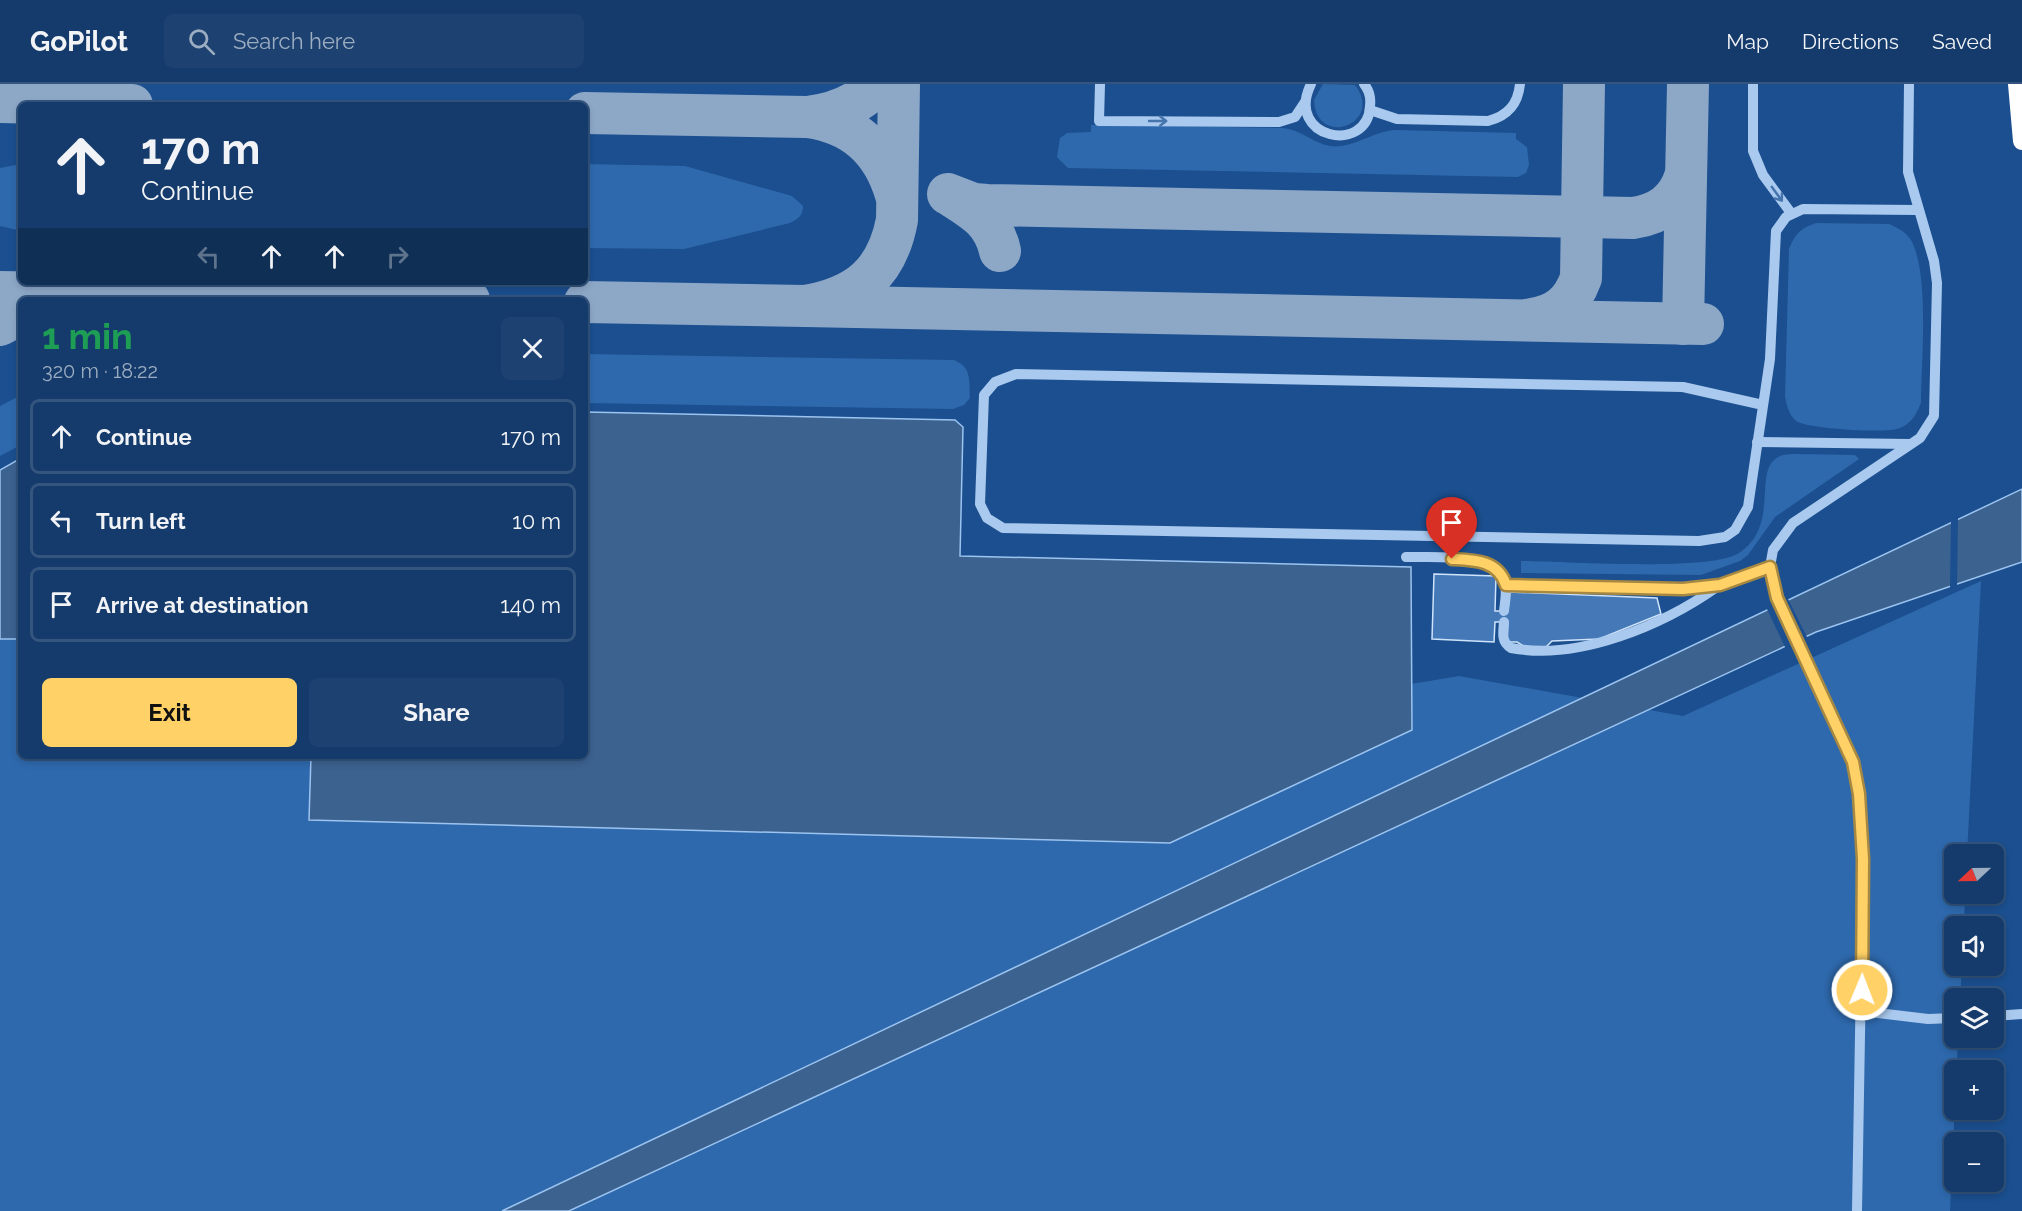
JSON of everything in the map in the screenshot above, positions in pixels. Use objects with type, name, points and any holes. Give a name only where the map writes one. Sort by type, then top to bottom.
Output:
[{"type":"highway","points":[[2017,84],[2022,141]]},
{"type":"lane","points":[[1100,84],[1099,121],[1279,122],[1295,117],[1308,91]]},
{"type":"lane","points":[[1364,84],[1370,104],[1397,119],[1488,120],[1499,118],[1509,111],[1515,104],[1520,84]]},
{"type":"lane","points":[[1308,91],[1311,122],[1327,135],[1337,136],[1359,129],[1370,104],[1370,84]]},
{"type":"lane","points":[[1753,84],[1753,151],[1763,175],[1791,213]]},
{"type":"lane","points":[[1857,1211],[1863,859],[1859,794],[1853,762],[1777,598],[1770,567],[1777,541],[1793,523],[1910,444],[1928,428],[1934,416],[1937,283],[1934,261],[1912,190],[1907,158],[1909,84]]},
{"type":"lane","points":[[1763,405],[1683,387],[1016,374],[995,381],[984,395],[980,504],[987,518],[1003,528],[1713,540],[1730,534],[1742,520],[1748,507],[1763,405],[1772,337],[1774,243],[1780,222],[1791,213],[1812,208],[1918,210]]},
{"type":"lane","points":[[1757,442],[1910,444]]},
{"type":"lane","points":[[1406,557],[1484,562],[1498,570],[1506,585],[1503,637],[1505,644],[1511,648],[1577,649],[1612,640],[1687,606],[1720,585],[1770,567]]},
{"type":"lane","points":[[1506,585],[1683,589],[1720,585]]},
{"type":"lane","points":[[1861,1011],[1928,1019],[1944,1018]]},
{"type":"lane","points":[[2004,1015],[2022,1014]]},
{"type":"shaded area","points":[[1323,84],[1355,85],[1362,99],[1362,111],[1356,120],[1346,126],[1336,127],[1325,124],[1318,115],[1314,100]]},
{"type":"shaded area","points":[[1091,125],[1282,128],[1330,146],[1354,143],[1394,130],[1516,133],[1516,139],[1527,147],[1529,165],[1526,173],[1518,177],[1068,168],[1057,157],[1060,138],[1067,133],[1091,132]]},
{"type":"shaded area","points":[[588,164],[685,166],[792,196],[803,206],[800,217],[790,223],[684,249],[588,248]]},
{"type":"shaded area","points":[[18,165],[18,230],[0,226],[0,168]]},
{"type":"shaded area","points":[[1816,223],[1889,224],[1901,230],[1911,240],[1917,255],[1923,296],[1921,403],[1912,419],[1902,428],[1862,430],[1814,426],[1796,421],[1789,410],[1785,397],[1789,249],[1799,232]]},
{"type":"shaded area","points":[[588,354],[954,360],[964,366],[967,371],[970,398],[964,405],[953,409],[588,403]]},
{"type":"shaded area","points":[[18,397],[18,447],[0,456],[0,406]]},
{"type":"shaded area","points":[[588,412],[955,420],[963,427],[960,556],[1411,567],[1412,730],[1170,843],[309,820],[311,759],[588,759]]},
{"type":"shaded area","points":[[1787,454],[1855,455],[1859,459],[1775,517],[1748,555],[1740,561],[1701,575],[1521,573],[1521,561],[1668,564],[1723,559],[1739,553],[1751,543],[1758,531],[1762,518],[1768,470],[1772,462]]},
{"type":"shaded area","points":[[18,460],[18,639],[0,639],[0,470]]},
{"type":"shaded area","points":[[2022,489],[2022,562],[1816,632],[569,1211],[502,1211]]},
{"type":"shaded area","points":[[1981,581],[1968,844],[1944,844],[1944,904],[1965,904],[1964,916],[1944,916],[1944,976],[1961,976],[1961,988],[1944,988],[1944,1048],[1958,1048],[1957,1060],[1944,1060],[1944,1120],[1954,1120],[1954,1132],[1944,1132],[1944,1192],[1951,1192],[1950,1211],[0,1211],[0,639],[18,639],[18,759],[311,759],[309,820],[1411,730],[1411,684],[1459,676],[1683,716]]},
{"type":"pier","points":[[1958,516],[1957,588],[1950,590],[1951,520]]},
{"type":"pier","points":[[1787,597],[1808,639],[1786,649],[1766,607]]},
{"type":"building","points":[[1434,574],[1496,576],[1495,611],[1508,611],[1509,592],[1657,598],[1661,614],[1599,639],[1552,641],[1545,648],[1525,647],[1517,642],[1507,642],[1508,622],[1495,622],[1494,642],[1432,639]]},
{"type":"taxiway","points":[[807,117],[827,114],[854,103],[877,84]]},
{"type":"taxiway","points":[[588,302],[805,306],[824,302],[855,289],[867,280],[886,255],[897,220],[899,84]]},
{"type":"taxiway","points":[[1531,319],[1549,315],[1562,307],[1573,295],[1581,278],[1584,84]]},
{"type":"taxiway","points":[[1683,324],[1688,84]]},
{"type":"taxiway","points":[[0,102],[18,102]]},
{"type":"taxiway","points":[[588,113],[807,117],[824,120],[852,132],[875,152],[896,195]]},
{"type":"taxiway","points":[[948,194],[974,204],[987,205],[1633,218],[1659,210],[1666,205],[1682,186],[1685,177]]},
{"type":"taxiway","points":[[953,197],[983,219],[993,233],[1000,251]]},
{"type":"taxiway","points":[[0,292],[293,297]]},
{"type":"taxiway","points":[[805,306],[1703,324]]},
{"type":"taxiway","points":[[0,325],[18,316]]},
{"type":"route","points":[[1452,559],[1475,560],[1491,564],[1503,576],[1506,585],[1661,589],[1720,585],[1770,567],[1777,598],[1853,762],[1859,794],[1863,859],[1862,990]]}]
